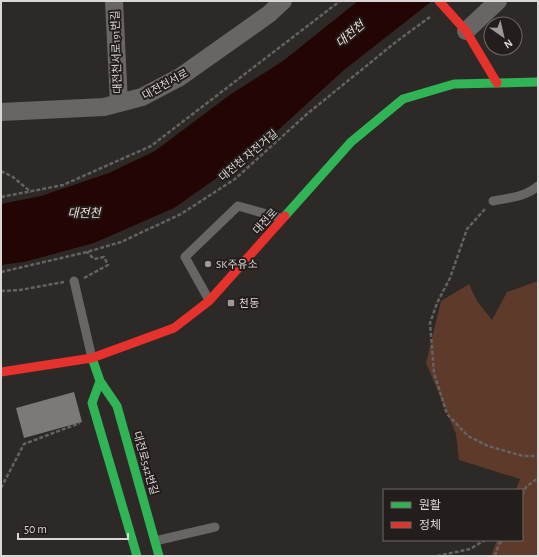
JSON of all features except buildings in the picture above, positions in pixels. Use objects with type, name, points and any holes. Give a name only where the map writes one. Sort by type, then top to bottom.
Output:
[{"type":"main road","points":[[439,1],[462,26],[497,83]]},
{"type":"main road","name":"대전로","points":[[1,372],[92,358],[174,328],[209,301],[351,142],[403,99],[454,84],[538,82]]},
{"type":"main road","name":"대전로542번길","points":[[92,358],[100,381],[117,406],[159,556]]},
{"type":"main road","points":[[100,381],[92,404],[137,556]]},
{"type":"street","name":"대전천서로191번길","points":[[114,1],[119,104]]},
{"type":"street","name":"대전천서로","points":[[1,112],[104,107],[142,97],[180,78],[266,8],[283,1]]},
{"type":"street","points":[[462,26],[498,1]]},
{"type":"lane","points":[[493,201],[523,196],[532,192],[538,186]]},
{"type":"lane","points":[[209,301],[186,257],[238,206],[283,218]]},
{"type":"lane","points":[[74,281],[92,358]]},
{"type":"lane","points":[[155,541],[215,526]]},
{"type":"path","points":[[1,197],[63,185],[151,146],[340,1]]},
{"type":"path","name":"대전천 자전거길","points":[[1,272],[87,252],[121,242],[181,214],[235,179],[307,114],[397,41],[433,14]]},
{"type":"path","points":[[1,171],[13,177],[32,192]]},
{"type":"path","points":[[493,201],[477,216],[467,230],[452,272],[430,323],[434,373],[447,414],[468,436],[488,446],[523,456],[538,456]]},
{"type":"path","points":[[1,291],[20,290],[74,281],[88,277],[108,265],[104,257],[94,259],[87,252]]},
{"type":"path","points":[[1,488],[24,444],[83,422],[92,404]]},
{"type":"path","points":[[523,493],[526,487],[538,478]]},
{"type":"path","points":[[437,556],[470,549],[483,541]]},
{"type":"path","points":[[495,556],[499,544],[502,541]]},
{"type":"shaded area","points":[[538,281],[538,556],[491,556],[497,541],[523,541],[523,489],[516,489],[520,479],[459,460],[456,434],[426,363],[441,301],[469,284],[477,301],[492,320],[507,292]]},
{"type":"water","name":"대전천","points":[[358,1],[432,1],[344,70],[276,132],[221,175],[174,208],[94,243],[24,262],[1,265],[1,204],[41,196],[109,173],[155,151],[231,94],[283,61]]},
{"type":"traffic: fast","points":[[285,216],[351,142],[403,99],[454,84],[538,82]]},
{"type":"traffic: fast","points":[[92,358],[100,381],[117,406],[159,556]]},
{"type":"traffic: fast","points":[[100,381],[92,403],[137,556]]},
{"type":"traffic: jam","points":[[439,1],[466,31],[497,83]]},
{"type":"traffic: jam","points":[[1,372],[92,358],[174,328],[209,301],[285,216]]},
{"type":"place","name":"SK주유소","points":[[208,264]]},
{"type":"place","name":"천동","points":[[231,303]]}]
